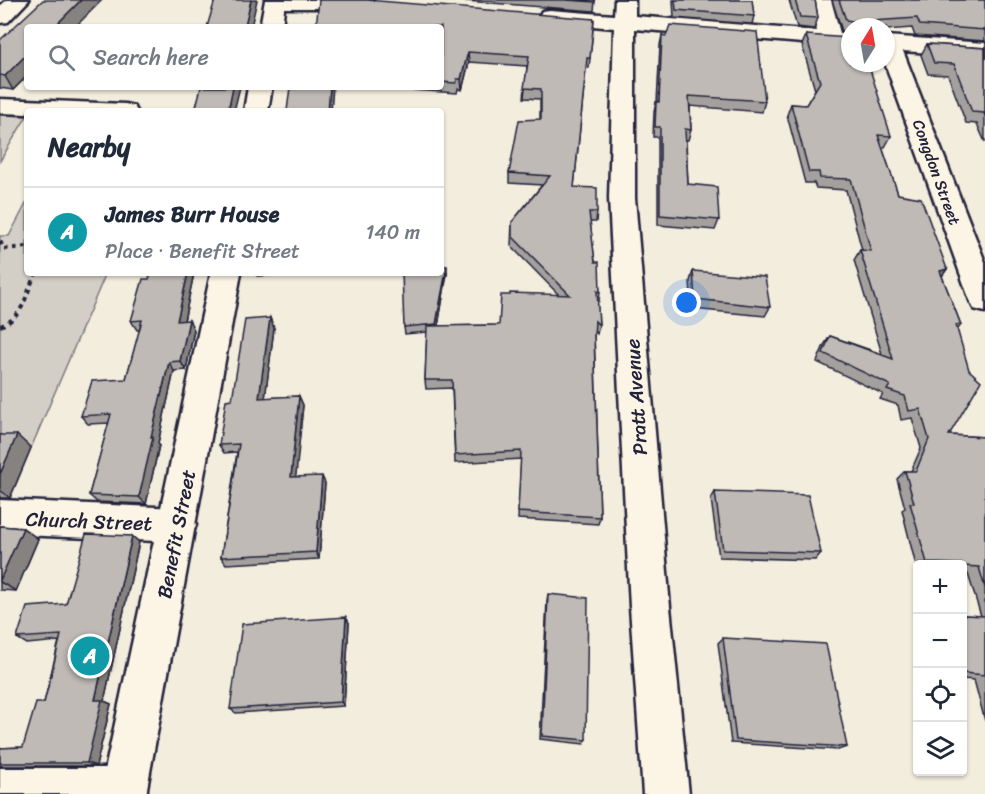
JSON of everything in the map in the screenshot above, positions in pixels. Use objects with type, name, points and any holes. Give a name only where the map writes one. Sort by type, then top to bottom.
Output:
[{"type":"street","points":[[0,17],[19,0]]},
{"type":"street","points":[[821,0],[840,39]]},
{"type":"street","points":[[271,24],[275,1],[380,3]]},
{"type":"street","points":[[531,14],[624,10],[840,39]]},
{"type":"street","name":"Pratt Avenue","points":[[624,10],[622,198],[650,607],[666,794]]},
{"type":"street","points":[[895,44],[985,50]]},
{"type":"street","name":"Congdon Street","points":[[895,63],[985,301]]},
{"type":"street","points":[[256,108],[260,90]]},
{"type":"street","points":[[0,106],[50,108]]},
{"type":"street","name":"Benefit Street","points":[[124,792],[225,276]]},
{"type":"street","name":"Church Street","points":[[0,518],[178,525]]},
{"type":"street","points":[[0,791],[124,792]]},
{"type":"path","points":[[0,241],[4,249],[24,247]]},
{"type":"path","points":[[0,326],[14,320],[23,311],[30,283],[34,276]]},
{"type":"shaded area","points":[[0,115],[24,116],[24,121],[0,161]]},
{"type":"shaded area","points":[[24,208],[24,276],[105,276],[31,448],[0,448],[0,236],[9,236]]},
{"type":"building","points":[[43,0],[81,0],[57,24],[24,24],[24,57],[5,76],[0,75],[0,40]]},
{"type":"building","points":[[215,0],[251,0],[245,24],[208,24]]},
{"type":"building","points":[[319,0],[367,0],[594,19],[590,58],[587,58],[574,187],[597,188],[597,212],[589,212],[595,262],[599,262],[600,292],[597,291],[599,325],[595,321],[594,336],[600,517],[518,512],[521,451],[455,455],[452,380],[425,380],[427,326],[499,325],[501,295],[510,295],[510,293],[570,295],[512,236],[512,222],[550,176],[509,173],[519,120],[541,119],[541,89],[524,88],[529,56],[468,52],[461,79],[457,79],[456,83],[444,82],[444,24],[316,24]]},
{"type":"building","points":[[566,0],[595,0],[595,2]]},
{"type":"building","points":[[675,0],[752,0],[754,16],[676,10]]},
{"type":"building","points":[[795,0],[815,0],[818,18],[800,17]]},
{"type":"building","points":[[839,0],[985,0],[985,30],[920,25],[917,18],[845,18]]},
{"type":"building","points":[[670,25],[757,32],[765,101],[689,96],[691,130],[685,129],[688,184],[717,187],[719,220],[660,215],[660,127],[655,127],[656,102],[659,102],[662,35],[666,36]]},
{"type":"building","points":[[806,35],[841,37],[841,72],[871,72],[891,136],[878,135],[898,194],[921,198],[947,269],[940,271],[961,325],[956,325],[969,370],[981,381],[949,435],[985,437],[985,588],[979,567],[967,566],[967,560],[926,560],[910,503],[914,503],[905,471],[916,471],[929,439],[920,409],[909,411],[905,396],[887,390],[890,385],[823,353],[830,336],[893,359],[860,250],[871,251],[851,179],[820,178],[819,172],[809,172],[791,104],[806,105],[820,82]]},
{"type":"building","points":[[927,44],[985,48],[985,116],[984,113],[972,112],[954,64],[934,63]]},
{"type":"building","points":[[200,90],[232,90],[229,108],[196,108]]},
{"type":"building","points":[[290,90],[330,90],[328,108],[287,108]]},
{"type":"building","points":[[444,266],[447,266],[436,324],[404,327],[402,276],[444,276]]},
{"type":"building","points":[[693,271],[765,277],[770,307],[695,299]]},
{"type":"building","points":[[150,276],[187,276],[177,321],[189,320],[180,361],[169,362],[139,497],[89,495],[111,414],[81,416],[92,381],[126,379],[142,320],[131,321],[143,279],[149,279]]},
{"type":"building","points":[[270,318],[259,398],[299,396],[291,477],[322,476],[316,552],[221,557],[239,444],[219,445],[226,400],[232,399],[245,320]]},
{"type":"building","points":[[0,435],[17,435],[0,474]]},
{"type":"building","points":[[715,492],[808,495],[821,553],[723,550]]},
{"type":"building","points":[[0,526],[23,528],[0,580]]},
{"type":"building","points":[[86,534],[132,536],[95,700],[102,700],[87,763],[0,763],[0,748],[23,747],[36,703],[44,703],[61,635],[17,638],[27,607],[66,604]]},
{"type":"building","points":[[548,594],[588,598],[586,740],[542,736]]},
{"type":"building","points":[[967,615],[985,616],[985,675],[967,673]]},
{"type":"building","points":[[346,617],[341,702],[230,709],[242,624]]},
{"type":"building","points":[[723,638],[826,644],[847,747],[736,740]]},
{"type":"place","name":"James Burr House","points":[[90,656]]}]
